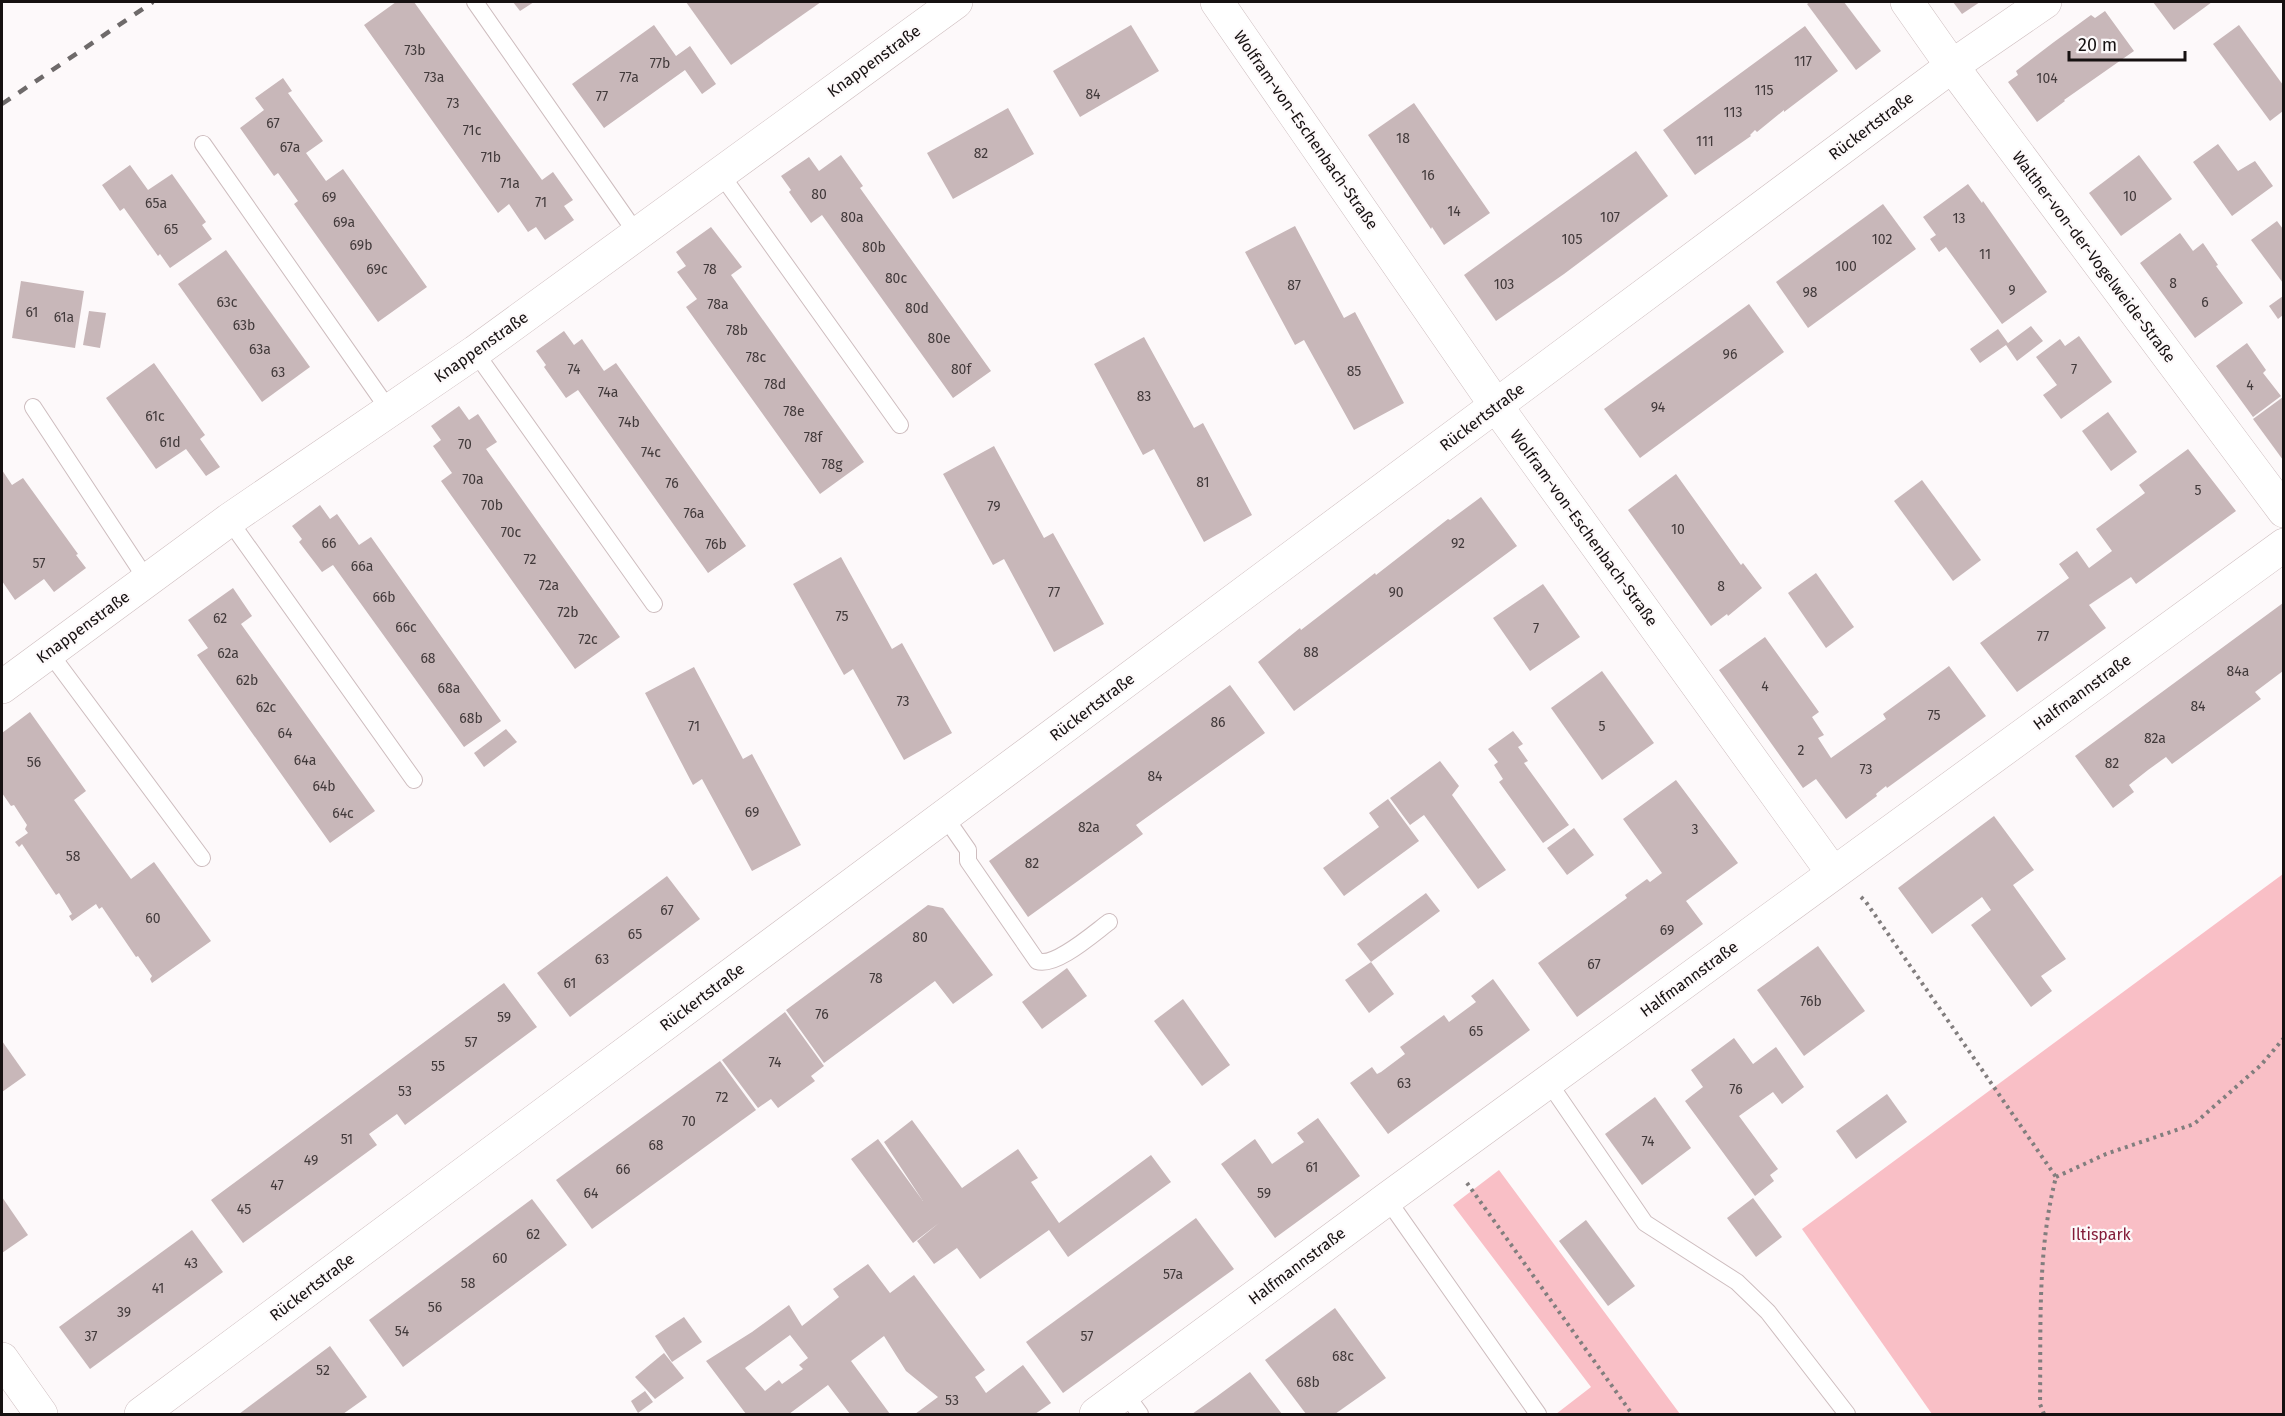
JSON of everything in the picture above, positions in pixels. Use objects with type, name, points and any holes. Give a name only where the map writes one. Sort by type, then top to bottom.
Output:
[{"type":"street","name":"Knappenstraße","points":[[2,687],[229,520],[475,352],[956,2]]},
{"type":"street","name":"Wolfram-von-Eschenbach-Straße","points":[[1217,2],[1497,406],[1833,873]]},
{"type":"street","name":"Walther-von-der-Vogelweide-Straße","points":[[1907,2],[1952,66],[2283,511]]},
{"type":"street","name":"Rückertstraße","points":[[141,1414],[1952,66],[2045,2]]},
{"type":"street","name":"Halfmannstraße","points":[[1096,1414],[1132,1404],[1387,1199],[1448,1157],[2283,545]]},
{"type":"street","points":[[2,1359],[41,1414]]},
{"type":"lane","points":[[475,2],[637,234]]},
{"type":"lane","points":[[203,144],[389,410]]},
{"type":"lane","points":[[720,173],[900,425]]},
{"type":"lane","points":[[475,352],[654,604]]},
{"type":"lane","points":[[33,407],[147,580]]},
{"type":"lane","points":[[229,520],[414,780]]},
{"type":"lane","points":[[49,652],[202,858]]},
{"type":"lane","points":[[945,816],[968,850],[968,861],[1037,961],[1042,963],[1054,961],[1110,922]]},
{"type":"lane","points":[[1549,1083],[1645,1223],[1737,1282],[1768,1312],[1847,1414]]},
{"type":"lane","points":[[1387,1199],[1538,1414]]},
{"type":"path","points":[[1833,873],[1866,902],[2056,1177],[2048,1209],[2041,1313],[2040,1404],[2043,1414]]},
{"type":"path","points":[[2056,1177],[2106,1154],[2194,1124],[2261,1065],[2283,1038]]},
{"type":"path","points":[[1448,1157],[1632,1414]]},
{"type":"green space","name":"Iltispark","points":[[2283,874],[2283,1414],[1932,1414],[1802,1229]]},
{"type":"green space","points":[[1499,1170],[1680,1414],[1556,1414],[1591,1387],[1453,1205]]},
{"type":"building","points":[[396,2],[414,2],[542,180],[553,172],[573,200],[564,206],[574,220],[545,240],[536,227],[528,232],[509,204],[498,213],[364,25]]},
{"type":"building","points":[[513,2],[534,2],[520,11]]},
{"type":"building","points":[[686,2],[821,2],[731,65]]},
{"type":"building","points":[[1810,2],[1844,2],[1881,51],[1856,70],[1807,4]]},
{"type":"building","points":[[1953,2],[1980,2],[1962,14]]},
{"type":"building","points":[[2153,2],[2212,2],[2174,30]]},
{"type":"building","points":[[2105,11],[2134,51],[2064,100],[2037,122],[2008,82],[2018,75],[2016,71],[2054,42],[2091,15],[2095,18]]},
{"type":"building","points":[[654,25],[676,56],[690,46],[716,84],[702,94],[685,70],[604,128],[572,84]]},
{"type":"building","points":[[1131,25],[1159,71],[1080,117],[1053,71]]},
{"type":"building","points":[[2239,25],[2283,85],[2283,111],[2270,121],[2213,44]]},
{"type":"building","points":[[1805,26],[1838,71],[1695,175],[1663,130]]},
{"type":"building","points":[[283,78],[292,91],[288,93],[323,141],[306,153],[326,181],[343,169],[427,287],[378,322],[294,204],[298,201],[278,173],[274,176],[240,128],[264,110],[255,98]]},
{"type":"building","points":[[1414,103],[1490,213],[1444,245],[1368,135]]},
{"type":"building","points":[[1008,108],[1034,154],[953,199],[927,153]]},
{"type":"building","points":[[2218,144],[2238,171],[2255,161],[2273,186],[2232,216],[2193,162]]},
{"type":"building","points":[[1636,151],[1668,196],[1564,274],[1496,321],[1464,275]]},
{"type":"building","points":[[841,155],[863,186],[860,188],[991,371],[953,398],[822,215],[811,223],[789,192],[791,190],[781,176],[809,157],[819,171]]},
{"type":"building","points":[[2139,155],[2172,199],[2121,236],[2089,193]]},
{"type":"building","points":[[130,165],[148,190],[172,174],[206,222],[202,225],[212,239],[170,268],[160,254],[158,256],[124,208],[120,211],[102,185]]},
{"type":"building","points":[[1968,184],[1982,203],[1983,201],[2047,292],[2002,324],[1946,247],[1939,252],[1930,239],[1936,235],[1923,217]]},
{"type":"building","points":[[1883,204],[1916,249],[1808,328],[1776,282]]},
{"type":"building","points":[[2277,221],[2283,229],[2283,283],[2251,240]]},
{"type":"building","points":[[1295,226],[1344,318],[1355,312],[1404,403],[1354,430],[1304,340],[1295,345],[1245,252]]},
{"type":"building","points":[[711,227],[742,267],[731,275],[864,462],[820,494],[686,307],[697,299],[677,272],[686,266],[676,252]]},
{"type":"building","points":[[2180,233],[2193,251],[2203,243],[2218,265],[2216,266],[2243,303],[2195,338],[2140,263]]},
{"type":"building","points":[[226,250],[310,367],[262,402],[178,284]]},
{"type":"building","points":[[21,281],[84,291],[75,348],[12,338]]},
{"type":"building","points":[[2283,296],[2283,315],[2278,319],[2269,306]]},
{"type":"building","points":[[1749,304],[1784,352],[1640,458],[1604,409]]},
{"type":"building","points":[[89,311],[106,313],[100,348],[83,345]]},
{"type":"building","points":[[2031,326],[2043,341],[2017,361],[2006,345],[1980,363],[1970,349],[1998,329],[2008,343]]},
{"type":"building","points":[[564,331],[574,345],[582,339],[604,371],[616,363],[746,546],[708,573],[578,390],[566,398],[544,367],[546,365],[536,351]]},
{"type":"building","points":[[2079,336],[2112,382],[2061,419],[2043,395],[2057,385],[2036,357],[2060,339],[2065,346]]},
{"type":"building","points":[[1144,337],[1194,428],[1203,423],[1252,515],[1204,542],[1154,449],[1143,455],[1094,364]]},
{"type":"building","points":[[2247,343],[2266,370],[2263,373],[2281,396],[2253,417],[2216,366]]},
{"type":"building","points":[[154,363],[205,435],[200,439],[220,467],[206,476],[186,449],[156,469],[106,398]]},
{"type":"building","points":[[2283,397],[2283,460],[2253,419]]},
{"type":"building","points":[[459,406],[469,420],[478,414],[497,442],[486,449],[620,637],[575,669],[441,481],[452,473],[433,446],[441,440],[431,426]]},
{"type":"building","points":[[2108,412],[2137,452],[2111,471],[2082,431]]},
{"type":"building","points":[[994,446],[1044,538],[1053,533],[1104,624],[1054,652],[1004,559],[993,565],[943,474]]},
{"type":"building","points":[[2188,449],[2236,511],[2136,584],[2131,577],[2089,605],[2106,628],[2017,692],[1980,643],[2069,578],[2059,564],[2077,551],[2089,568],[2112,551],[2096,529],[2145,493],[2139,485]]},
{"type":"building","points":[[2,470],[12,485],[23,478],[86,568],[54,592],[44,579],[15,600],[2,581]]},
{"type":"building","points":[[1676,474],[1741,565],[1743,563],[1762,588],[1728,616],[1727,614],[1711,626],[1628,510]]},
{"type":"building","points":[[1922,480],[1981,560],[1953,581],[1894,501]]},
{"type":"building","points":[[1481,497],[1517,546],[1294,711],[1258,662],[1300,628],[1301,630],[1448,519],[1450,520]]},
{"type":"building","points":[[320,505],[330,519],[337,514],[359,545],[371,537],[501,721],[464,747],[333,565],[322,572],[299,542],[302,539],[292,526]]},
{"type":"building","points":[[841,557],[892,649],[902,643],[952,733],[904,760],[853,669],[844,675],[793,584]]},
{"type":"building","points":[[1816,573],[1854,627],[1826,648],[1788,593]]},
{"type":"building","points":[[1543,584],[1580,637],[1530,671],[1493,618]]},
{"type":"building","points":[[233,588],[252,616],[241,624],[375,811],[330,843],[197,655],[208,648],[188,620]]},
{"type":"building","points":[[2283,603],[2283,671],[2255,692],[2261,699],[2172,764],[2166,757],[2148,770],[2129,785],[2134,792],[2113,808],[2075,756]]},
{"type":"building","points":[[1765,637],[1819,712],[1812,717],[1824,735],[1818,738],[1831,758],[1886,719],[1883,714],[1949,666],[1986,716],[1887,788],[1886,786],[1876,794],[1877,796],[1846,819],[1816,779],[1803,788],[1719,670]]},
{"type":"building","points":[[694,667],[743,759],[752,754],[801,845],[752,871],[702,779],[693,785],[645,693]]},
{"type":"building","points":[[1602,671],[1654,743],[1602,780],[1551,708]]},
{"type":"building","points":[[1230,685],[1265,733],[1136,825],[1143,834],[1028,917],[989,861]]},
{"type":"building","points":[[30,712],[86,791],[74,800],[131,879],[154,862],[211,941],[152,983],[150,979],[152,976],[138,956],[136,957],[102,907],[99,909],[96,904],[72,921],[69,916],[72,914],[59,893],[56,895],[22,844],[19,847],[15,842],[28,833],[25,829],[27,825],[14,805],[11,806],[2,793],[2,733]]},
{"type":"building","points":[[506,729],[517,742],[484,767],[474,753]]},
{"type":"building","points":[[1513,731],[1523,744],[1518,747],[1528,761],[1524,763],[1569,825],[1543,843],[1499,782],[1503,779],[1494,765],[1498,762],[1488,749]]},
{"type":"building","points":[[1440,761],[1459,786],[1452,795],[1506,870],[1478,889],[1424,815],[1410,825],[1390,798]]},
{"type":"building","points":[[1676,780],[1738,863],[1686,901],[1703,924],[1577,1017],[1538,963],[1627,898],[1625,895],[1647,879],[1650,882],[1662,873],[1623,819]]},
{"type":"building","points":[[1388,799],[1419,841],[1344,896],[1323,868],[1379,827],[1369,813]]},
{"type":"building","points":[[1994,816],[2034,870],[2013,885],[2066,959],[2041,976],[2052,991],[2031,1007],[1971,925],[1991,910],[1982,897],[1932,934],[1898,888]]},
{"type":"building","points":[[1574,828],[1594,855],[1567,875],[1547,848]]},
{"type":"building","points":[[667,876],[700,919],[570,1017],[537,973]]},
{"type":"building","points":[[1426,893],[1440,911],[1371,962],[1357,944]]},
{"type":"building","points":[[928,905],[943,908],[993,975],[953,1004],[935,981],[824,1063],[786,1010]]},
{"type":"building","points":[[1818,946],[1865,1011],[1804,1056],[1757,990]]},
{"type":"building","points":[[1371,962],[1394,994],[1369,1013],[1345,980]]},
{"type":"building","points":[[1067,968],[1087,996],[1042,1029],[1022,1002]]},
{"type":"building","points":[[1493,979],[1530,1030],[1388,1134],[1350,1083],[1372,1067],[1377,1074],[1381,1072],[1405,1054],[1400,1047],[1444,1015],[1449,1022],[1476,1002],[1471,996]]},
{"type":"building","points":[[504,983],[537,1027],[405,1125],[397,1114],[369,1134],[377,1145],[243,1243],[211,1200]]},
{"type":"building","points":[[1183,999],[1230,1065],[1202,1086],[1154,1021]]},
{"type":"building","points":[[785,1012],[824,1066],[811,1076],[815,1081],[778,1108],[771,1099],[758,1108],[722,1060]]},
{"type":"building","points":[[1734,1038],[1753,1064],[1776,1047],[1804,1087],[1782,1104],[1773,1092],[1739,1116],[1778,1169],[1770,1175],[1774,1181],[1755,1196],[1685,1101],[1703,1087],[1691,1070]]},
{"type":"building","points":[[2,1041],[26,1075],[2,1092]]},
{"type":"building","points":[[720,1061],[756,1110],[592,1229],[556,1180]]},
{"type":"building","points":[[1887,1094],[1907,1122],[1856,1159],[1836,1131]]},
{"type":"building","points":[[1655,1097],[1691,1148],[1642,1185],[1605,1134]]},
{"type":"building","points":[[1318,1118],[1360,1176],[1275,1238],[1221,1164],[1255,1139],[1272,1164],[1304,1142],[1297,1133]]},
{"type":"building","points":[[912,1120],[962,1188],[1018,1149],[1038,1178],[1031,1182],[1059,1223],[1151,1155],[1171,1182],[1068,1257],[1049,1230],[980,1279],[957,1248],[934,1264],[917,1241],[939,1223],[913,1243],[851,1159],[878,1139],[923,1201],[884,1142]]},
{"type":"building","points":[[2,1197],[28,1235],[2,1253]]},
{"type":"building","points":[[1753,1198],[1782,1237],[1756,1257],[1727,1218]]},
{"type":"building","points":[[532,1199],[567,1245],[403,1367],[369,1320]]},
{"type":"building","points":[[1196,1218],[1234,1269],[1063,1393],[1026,1342]]},
{"type":"building","points":[[1586,1220],[1635,1286],[1608,1306],[1559,1241]]},
{"type":"building","points":[[192,1230],[223,1272],[90,1369],[59,1327]]},
{"type":"building","points":[[868,1264],[890,1293],[914,1275],[985,1370],[975,1377],[986,1393],[1023,1365],[1051,1403],[1035,1414],[915,1414],[938,1397],[906,1371],[884,1336],[851,1361],[890,1414],[850,1414],[828,1385],[789,1414],[746,1414],[706,1361],[789,1305],[802,1326],[839,1297],[833,1289]],"holes":[[[790,1335],[808,1358],[799,1365],[803,1369],[782,1384],[779,1380],[765,1391],[745,1368]]]},
{"type":"building","points":[[1335,1308],[1386,1378],[1335,1414],[1306,1414],[1265,1360]]},
{"type":"building","points":[[684,1317],[702,1342],[672,1362],[655,1336]]},
{"type":"building","points":[[330,1346],[367,1397],[343,1414],[239,1414]]},
{"type":"building","points":[[664,1353],[684,1378],[655,1399],[635,1377]]},
{"type":"building","points":[[1250,1372],[1282,1414],[1192,1414],[1216,1397]]},
{"type":"building","points":[[645,1391],[653,1402],[638,1413],[631,1401]]},
{"type":"railway","points":[[2,104],[153,2]]}]
